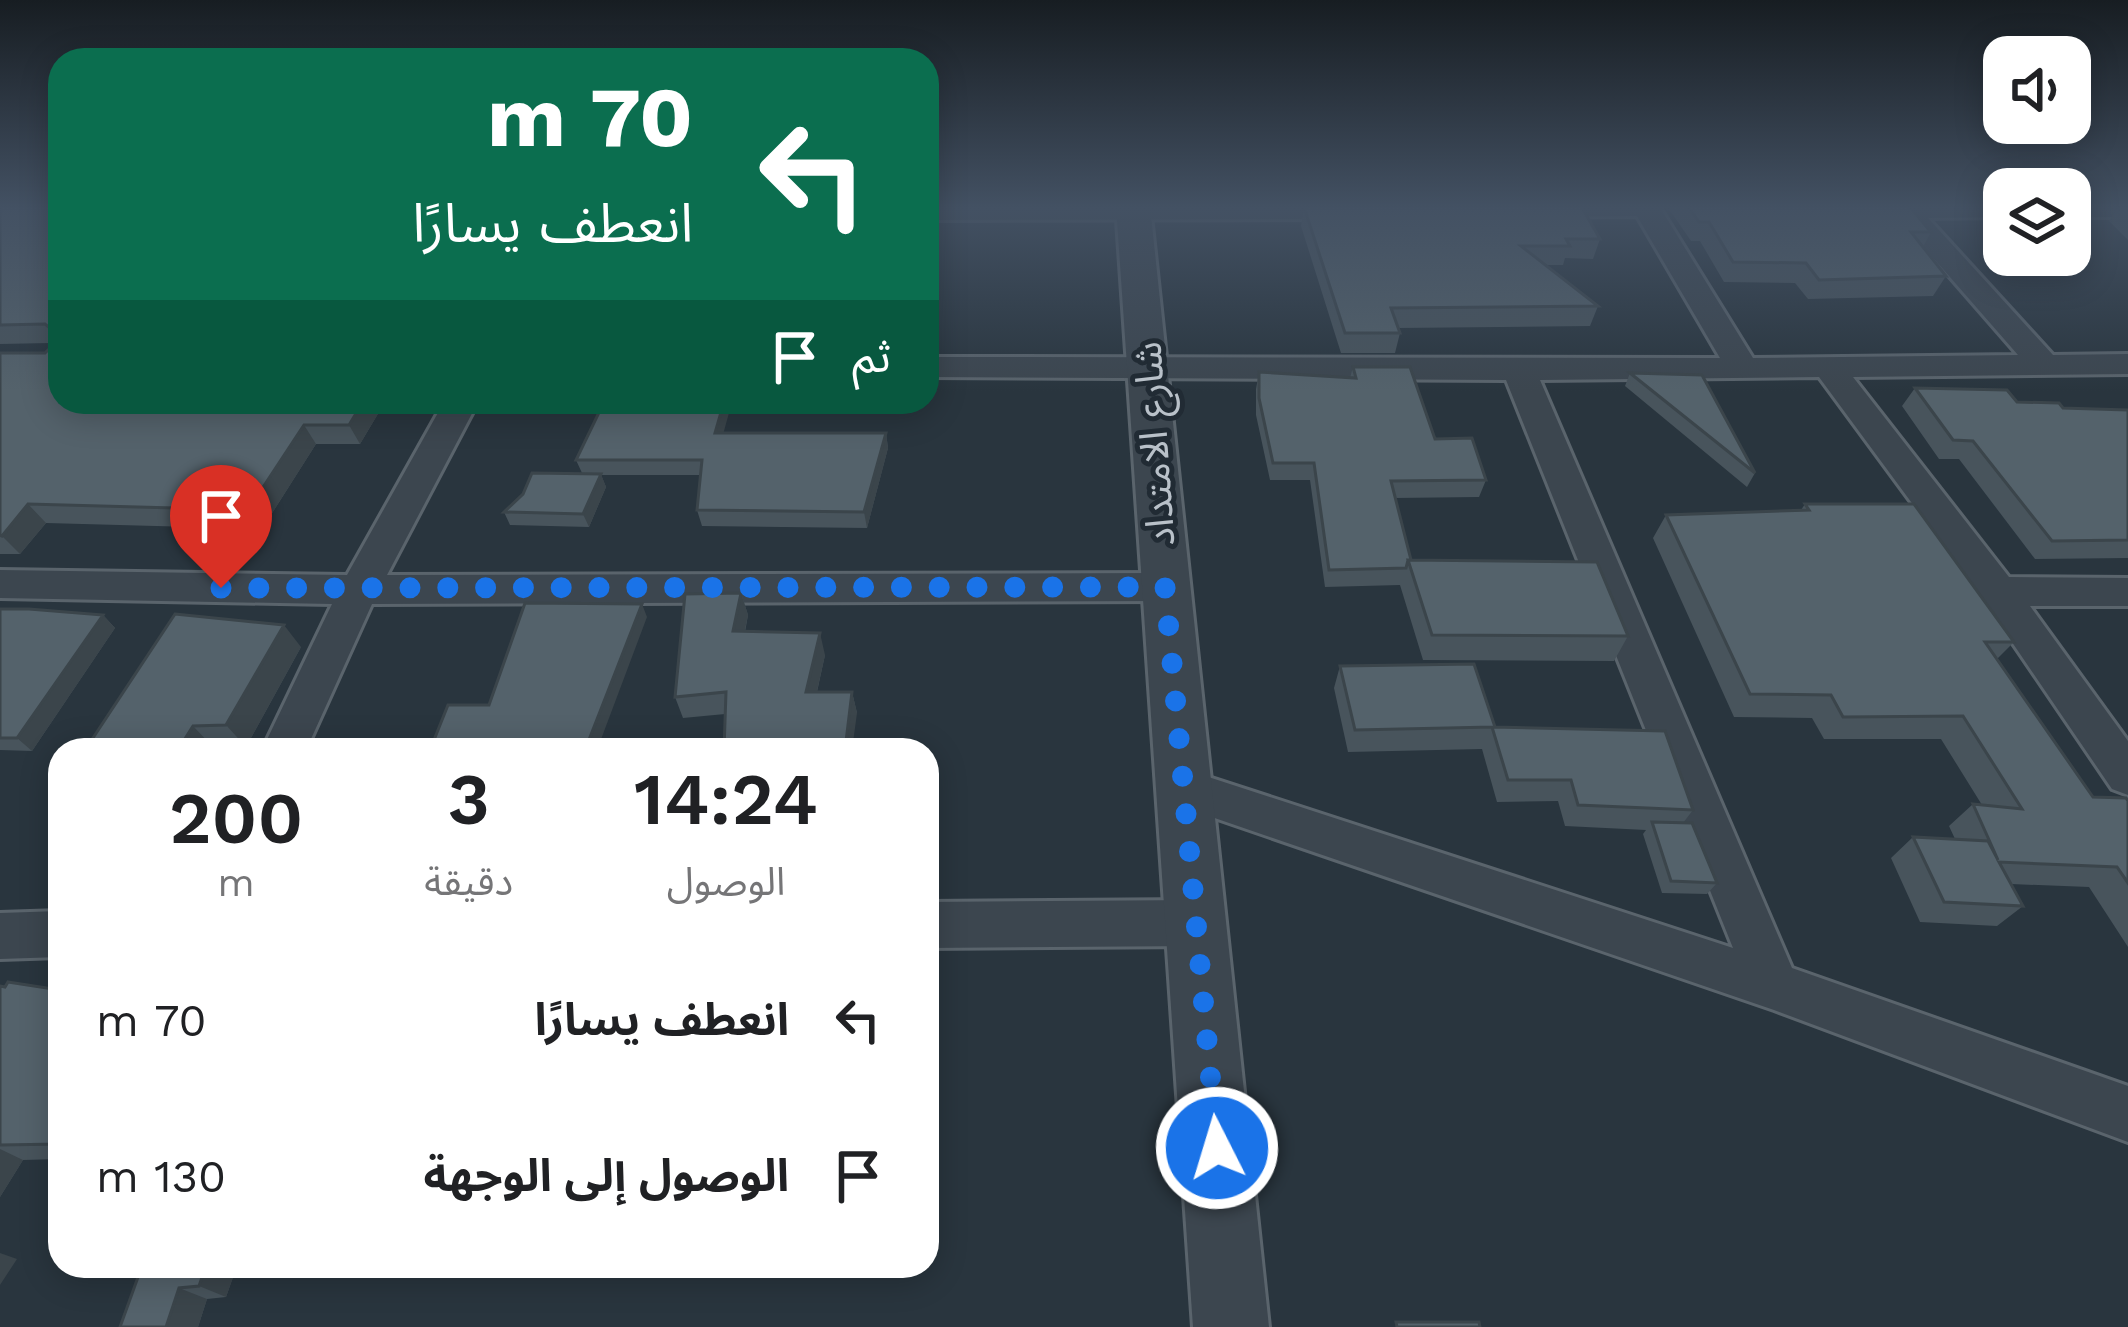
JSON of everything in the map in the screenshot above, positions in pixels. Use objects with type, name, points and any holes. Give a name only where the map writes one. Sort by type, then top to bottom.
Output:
[{"type":"street","name":"شارع الامتداد","points":[[1139,268],[1232,1327]]},
{"type":"street","points":[[1683,268],[1743,369]]},
{"type":"street","points":[[1957,268],[2044,365]]},
{"type":"street","points":[[939,367],[1520,370],[2128,364]]},
{"type":"street","points":[[1828,366],[1998,591],[2128,776]]},
{"type":"street","points":[[1520,370],[1774,986]]},
{"type":"street","points":[[290,738],[359,590],[454,414]]},
{"type":"street","points":[[0,584],[359,590],[1165,587]]},
{"type":"street","points":[[1998,591],[2128,592]]},
{"type":"street","points":[[1187,789],[1774,986],[2128,1114]]},
{"type":"street","points":[[939,925],[1199,923]]},
{"type":"street","points":[[0,936],[48,934]]},
{"type":"building","points":[[0,268],[48,268],[48,326],[0,325]]},
{"type":"building","points":[[1324,268],[1549,268],[1598,306],[1391,308],[1400,333],[1345,333]]},
{"type":"building","points":[[1810,268],[1940,268],[1946,276],[1819,280]]},
{"type":"building","points":[[48,350],[48,414],[356,414],[349,425],[304,425],[248,510],[28,504],[2,536],[0,353]]},
{"type":"building","points":[[1353,367],[1410,367],[1435,439],[1472,438],[1486,480],[1391,481],[1411,560],[1406,568],[1329,570],[1314,463],[1273,463],[1259,398],[1259,372],[1356,378]]},
{"type":"building","points":[[1630,373],[1702,375],[1755,473]]},
{"type":"building","points":[[1915,388],[2007,390],[2017,402],[2128,410],[2128,540],[2052,541],[1973,441],[1953,440]]},
{"type":"building","points":[[598,414],[721,414],[715,433],[886,433],[864,512],[697,510],[702,460],[576,460]]},
{"type":"building","points":[[532,473],[601,474],[583,514],[504,512],[523,494]]},
{"type":"building","points":[[1805,504],[1914,504],[2014,642],[1985,642],[2093,797],[2128,801],[2128,883],[2117,867],[1999,862],[2023,906],[1944,902],[1913,837],[1988,841],[1998,860],[1973,804],[2022,809],[1963,716],[1843,717],[1831,695],[1750,694],[1666,515],[1809,510]]},
{"type":"building","points":[[1408,560],[1597,562],[1628,636],[1432,635]]},
{"type":"building","points":[[741,593],[733,631],[820,633],[806,692],[852,692],[846,738],[724,738],[726,692],[675,697],[685,594]]},
{"type":"building","points":[[525,603],[642,604],[590,738],[435,738],[448,705],[489,705]]},
{"type":"building","points":[[0,609],[103,615],[17,738],[0,738]]},
{"type":"building","points":[[175,614],[284,625],[226,725],[193,726],[186,738],[93,738]]},
{"type":"building","points":[[1474,664],[1495,727],[1665,731],[1693,810],[1578,805],[1571,780],[1508,780],[1492,727],[1355,730],[1340,666]]},
{"type":"building","points":[[1652,822],[1692,823],[1717,883],[1671,881]]},
{"type":"building","points":[[8,982],[48,988],[48,1144],[0,1145],[0,986]]},
{"type":"building","points":[[138,1278],[202,1278],[199,1286],[179,1288],[166,1327],[120,1327]]},
{"type":"building","points":[[1396,1322],[1479,1322],[1480,1327],[1397,1327]]},
{"type":"route","points":[[221,588],[1165,587],[1217,1148]]}]
